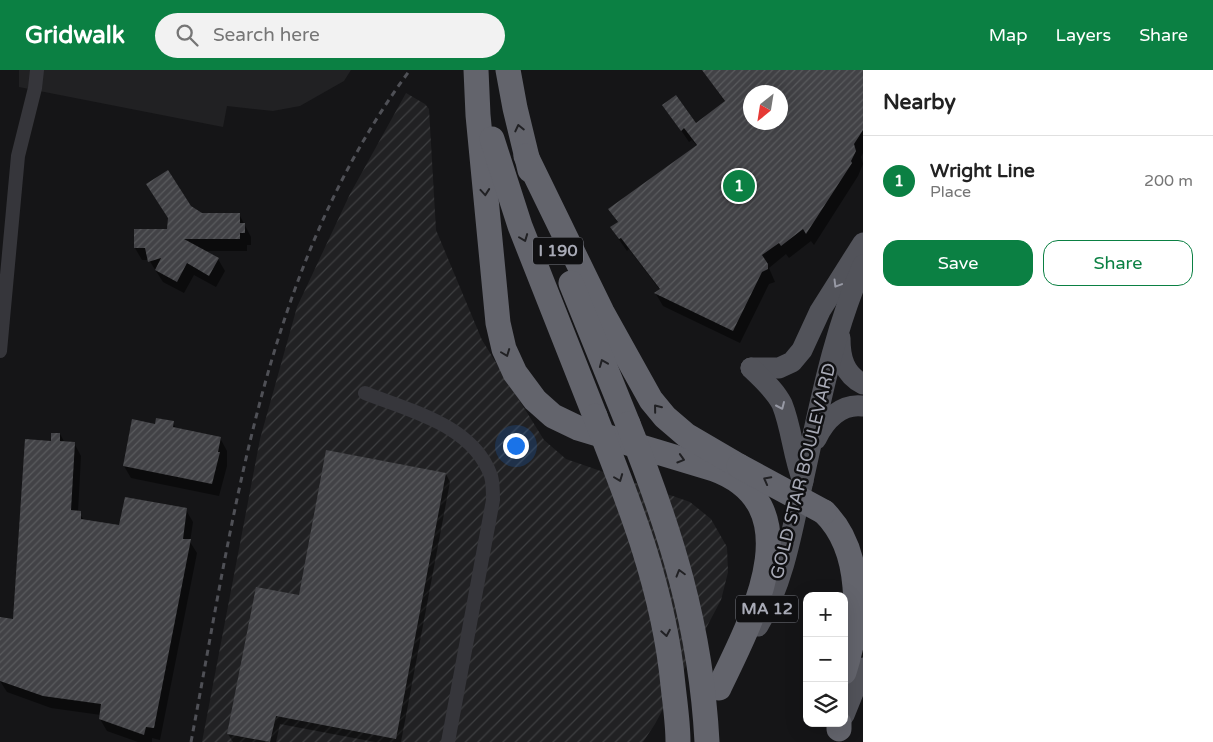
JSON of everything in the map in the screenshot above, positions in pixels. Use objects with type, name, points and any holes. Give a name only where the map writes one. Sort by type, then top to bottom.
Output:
[{"type":"highway","name":"I 190","points":[[508,70],[526,156],[551,234],[666,520],[690,609],[701,664],[707,742]]},
{"type":"highway","name":"I 190","points":[[476,72],[504,181],[535,266],[644,545],[659,596],[670,656],[676,742]]},
{"type":"highway","points":[[476,72],[478,115],[498,323],[504,349],[521,382],[544,408],[570,425],[714,469],[729,476],[751,494],[766,519],[770,549],[763,580],[734,656],[719,688]]},
{"type":"highway","points":[[526,156],[602,312],[651,400],[665,417],[686,435],[824,512],[839,524],[848,537],[855,554],[861,583],[860,614],[848,658]]},
{"type":"main road","points":[[803,481],[797,466],[781,404],[772,390],[751,368],[779,368],[792,362],[802,350],[820,311],[863,242]]},
{"type":"main road","name":"GOLD STAR BOULEVARD","points":[[676,742],[719,688],[761,622],[771,600],[788,547],[828,364],[840,325],[863,265]]},
{"type":"main road","points":[[840,325],[840,347],[844,366],[852,378],[863,384]]},
{"type":"main road","points":[[809,452],[819,432],[832,416],[852,405],[863,406]]},
{"type":"main road","points":[[848,704],[863,668]]},
{"type":"street","points":[[0,351],[18,156],[35,88],[37,70]]},
{"type":"street","points":[[366,393],[451,430],[469,442],[484,461],[492,478],[493,500],[448,742]]},
{"type":"shaded area","points":[[19,70],[351,70],[344,81],[300,106],[273,111],[227,106],[223,127],[19,87]]},
{"type":"shaded area","points":[[406,93],[425,104],[429,109],[436,230],[482,340],[544,440],[566,459],[690,502],[711,519],[727,547],[728,572],[721,600],[655,724],[643,742],[202,742],[260,439],[297,307],[350,194]]},
{"type":"building","points":[[702,70],[863,70],[863,130],[854,144],[856,151],[851,161],[852,163],[806,234],[803,229],[781,246],[779,243],[762,255],[768,264],[768,269],[762,272],[733,331],[654,293],[660,289],[621,238],[619,239],[610,227],[618,222],[608,209],[697,145],[684,128],[681,131],[662,105],[676,95],[696,123],[725,101]]},
{"type":"building","points":[[168,170],[191,206],[202,213],[240,213],[240,223],[245,223],[245,233],[240,233],[240,239],[184,239],[219,258],[209,276],[187,263],[177,282],[155,270],[161,258],[148,262],[145,248],[134,248],[134,229],[167,229],[168,218],[146,184]]},
{"type":"building","points":[[156,418],[174,421],[173,427],[221,437],[218,452],[220,452],[212,484],[123,466],[132,419],[155,424]]},
{"type":"building","points":[[51,433],[60,433],[60,441],[75,442],[71,510],[81,511],[81,519],[119,525],[125,497],[187,508],[183,539],[191,539],[154,728],[146,727],[144,735],[99,719],[101,704],[43,696],[0,681],[0,617],[13,619],[25,439],[51,441]]},
{"type":"building","points":[[326,450],[446,473],[396,739],[276,716],[270,742],[227,734],[256,587],[299,595]]},
{"type":"railway","points":[[191,742],[241,479],[263,392],[289,307],[321,225],[361,145],[410,70]]},
{"type":"place","name":"Wright Line","points":[[739,186]]}]
